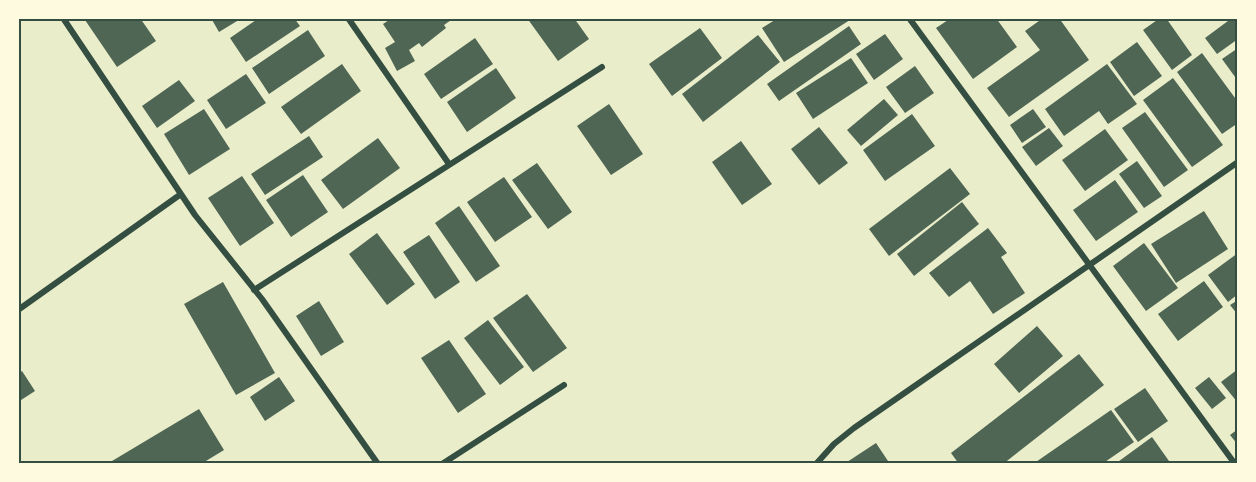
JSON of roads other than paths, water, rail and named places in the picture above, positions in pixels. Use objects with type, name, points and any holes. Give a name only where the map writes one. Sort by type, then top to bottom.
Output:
[{"type":"street","points":[[63,18],[195,215],[254,290],[378,464]]},
{"type":"street","points":[[348,18],[449,164]]},
{"type":"street","points":[[909,18],[1235,464]]},
{"type":"street","points":[[254,290],[602,67]]},
{"type":"street","points":[[816,464],[834,444],[854,428],[1238,162]]},
{"type":"street","points":[[18,310],[181,194]]},
{"type":"street","points":[[442,464],[564,385]]}]
